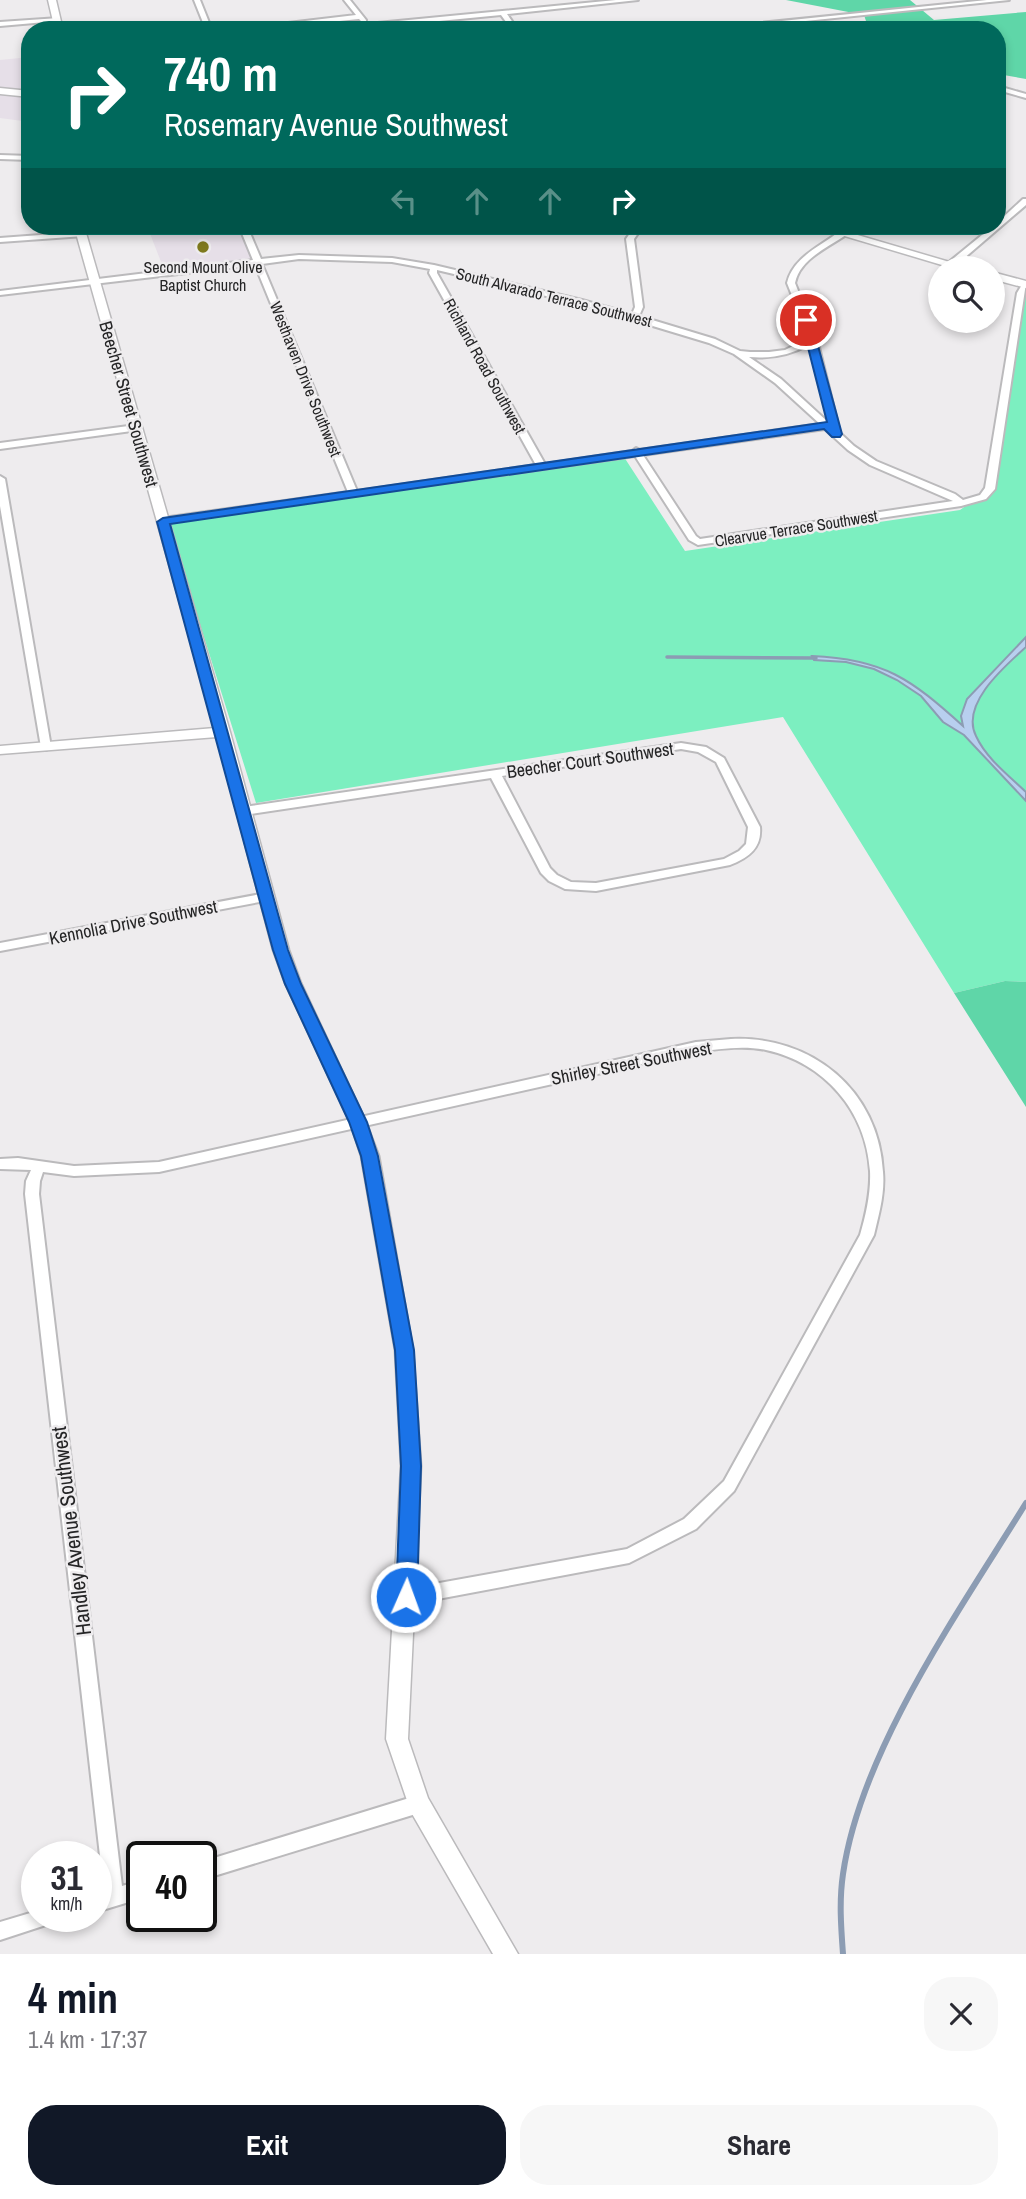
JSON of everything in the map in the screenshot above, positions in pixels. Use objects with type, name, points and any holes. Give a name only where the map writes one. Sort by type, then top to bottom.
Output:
[{"type":"main road","points":[[0,91],[21,93]]},
{"type":"main road","points":[[850,235],[928,257]]},
{"type":"main road","points":[[1005,279],[1026,285]]},
{"type":"street","points":[[34,21],[57,19],[52,0]]},
{"type":"street","points":[[197,0],[205,21]]},
{"type":"street","points":[[347,0],[362,21]]},
{"type":"street","points":[[431,21],[635,0]]},
{"type":"street","points":[[784,21],[1006,0]]},
{"type":"street","points":[[503,13],[509,21]]},
{"type":"street","points":[[320,21],[359,17]]},
{"type":"street","points":[[824,17],[828,21]]},
{"type":"street","points":[[0,24],[21,22]]},
{"type":"street","points":[[1006,90],[1026,96]]},
{"type":"street","points":[[0,157],[21,158]]},
{"type":"street","points":[[1006,218],[1026,201]]},
{"type":"street","points":[[0,240],[40,235]]},
{"type":"street","name":"Beecher Street Southwest","points":[[81,235],[223,732],[266,897],[293,984],[358,1122],[370,1156],[404,1350],[411,1466],[406,1597],[398,1678],[397,1739],[419,1804],[506,1954]]},
{"type":"street","name":"Westhaven Drive Southwest","points":[[247,235],[353,493]]},
{"type":"street","points":[[633,235],[630,248],[639,307],[635,316]]},
{"type":"street","points":[[836,434],[813,340],[791,282],[791,275],[797,267],[840,235]]},
{"type":"street","points":[[961,256],[986,235]]},
{"type":"street","name":"South Alvarado Terrace Southwest","points":[[0,293],[257,261],[341,257],[434,267],[635,316],[693,333],[737,352],[778,382],[826,426],[873,463],[952,496],[961,503]]},
{"type":"street","name":"Richland Road Southwest","points":[[434,267],[433,273],[541,465]]},
{"type":"street","points":[[961,503],[983,497],[990,489],[1021,293],[1026,285]]},
{"type":"street","points":[[737,352],[782,354],[800,349],[813,340]]},
{"type":"street","points":[[163,522],[636,451],[826,426]]},
{"type":"street","points":[[0,446],[136,428]]},
{"type":"street","name":"Clearvue Terrace Southwest","points":[[636,451],[692,538],[698,542],[961,503]]},
{"type":"street","points":[[0,479],[46,747]]},
{"type":"street","points":[[0,750],[223,732]]},
{"type":"street","name":"Beecher Court Southwest","points":[[244,811],[681,746],[699,747],[713,753],[720,761],[756,835],[753,844],[743,856],[726,862],[596,887],[569,886],[545,870],[495,774]]},
{"type":"street","name":"Kennolia Drive Southwest","points":[[0,947],[266,897]]},
{"type":"street","name":"Shirley Street Southwest","points":[[0,1164],[18,1163],[74,1171],[159,1167],[696,1048],[744,1043],[764,1045],[796,1054],[824,1068],[852,1095],[871,1133],[878,1181],[874,1214],[866,1235],[729,1486],[690,1524],[629,1556],[406,1597]]},
{"type":"street","name":"Handley Avenue Southwest","points":[[39,1166],[33,1181],[32,1194],[99,1841]]},
{"type":"street","points":[[217,1866],[419,1804]]},
{"type":"street","points":[[0,1931],[21,1925]]},
{"type":"shaded area","points":[[21,58],[21,121],[0,118],[0,60]]},
{"type":"shaded area","points":[[151,235],[244,235],[255,264],[165,272]]},
{"type":"green space","points":[[786,0],[910,0],[934,20],[1026,12],[1026,79],[1006,75],[1006,21],[866,21],[864,15]]},
{"type":"green space","points":[[1021,283],[1026,284],[1026,982],[1005,981],[954,993],[783,717],[256,803],[168,522],[624,457],[685,551],[960,510],[992,487]]},
{"type":"green space","points":[[1005,981],[1026,982],[1026,1107],[954,993]]},
{"type":"water","points":[[1026,637],[1026,647],[997,675],[979,699],[973,724],[976,736],[986,752],[1026,792],[1026,801],[964,735],[943,722],[921,696],[874,669],[846,662],[814,660],[812,656],[859,662],[895,674],[928,696],[963,726],[961,716],[967,699]]},
{"type":"waterway","points":[[667,657],[816,658]]},
{"type":"waterway","points":[[843,1954],[843,1874],[853,1827],[870,1778],[891,1730],[944,1634],[1026,1503]]},
{"type":"place","name":"Second Mount Olive Baptist Church","points":[[203,247]]},
{"type":"route","points":[[406,1597],[411,1466],[404,1350],[370,1156],[358,1122],[293,984],[281,950],[163,522],[636,451],[826,426],[836,434],[806,320]]}]
